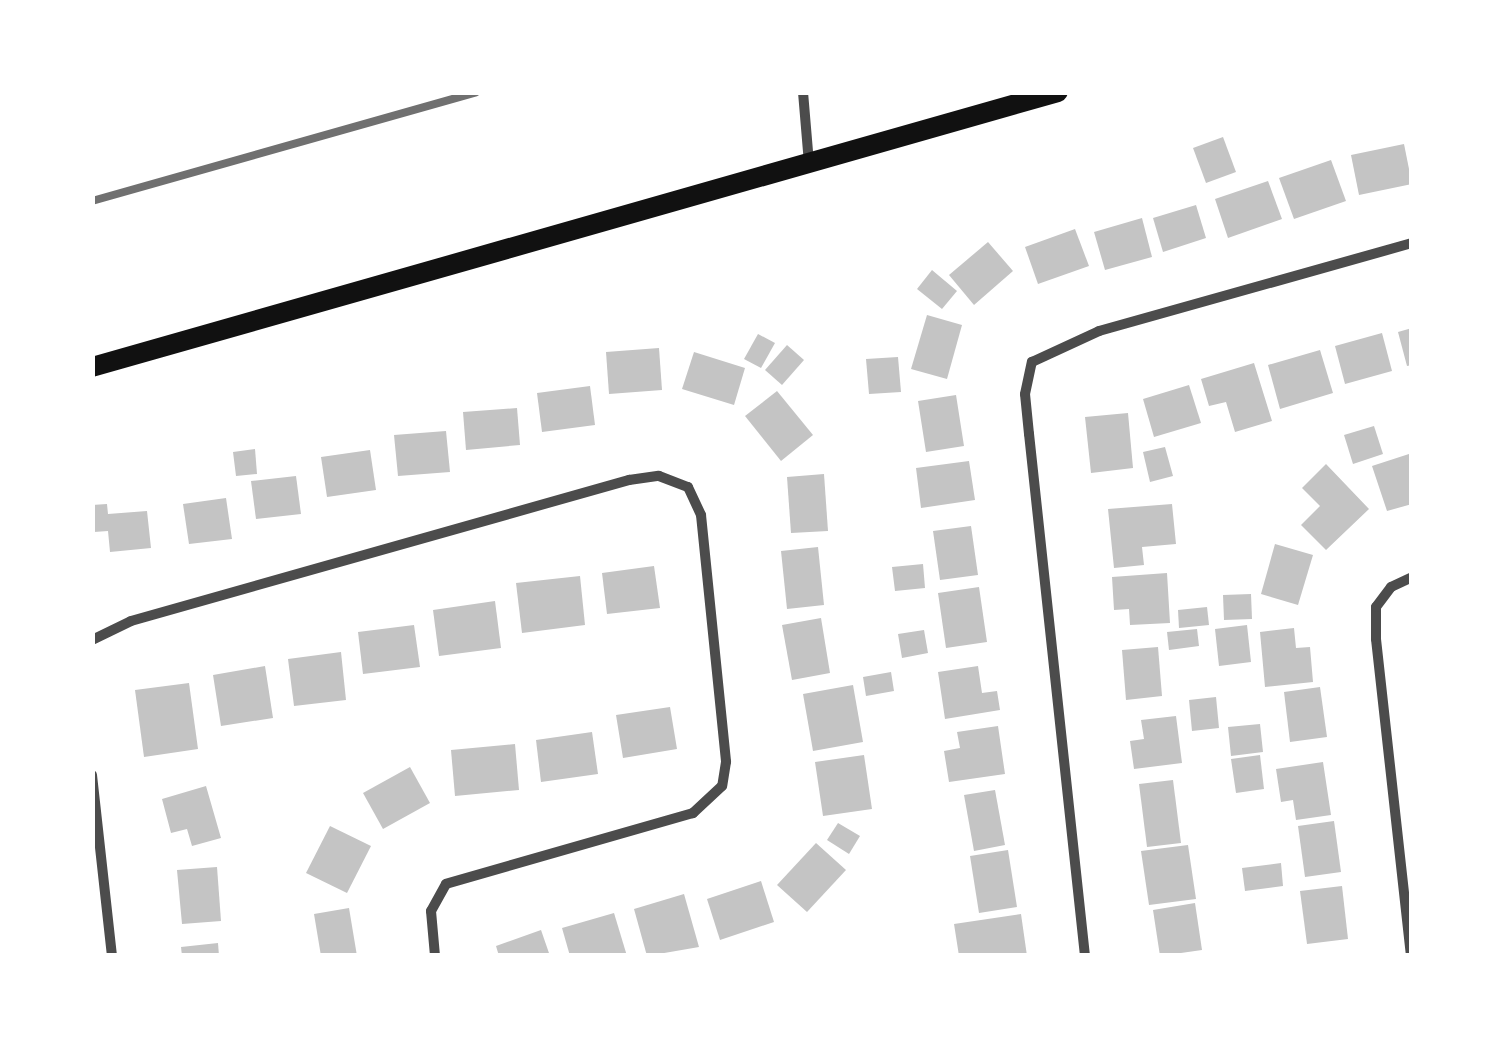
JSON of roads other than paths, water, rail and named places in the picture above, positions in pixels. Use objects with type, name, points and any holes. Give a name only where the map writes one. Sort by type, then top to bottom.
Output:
[{"type":"main road","points":[[92,366],[1058,92]]},
{"type":"street","points":[[803,92],[810,162]]},
{"type":"street","points":[[1086,956],[1028,420],[1032,362],[1099,330],[1412,243]]},
{"type":"street","points":[[92,640],[131,621],[629,480],[659,476],[688,487],[701,515],[726,762],[722,786],[693,813],[446,884],[431,911],[435,956]]},
{"type":"street","points":[[1411,956],[1376,607],[1390,586],[1412,577]]},
{"type":"street","points":[[92,775],[112,956]]},
{"type":"railway","points":[[92,201],[476,92]]}]
